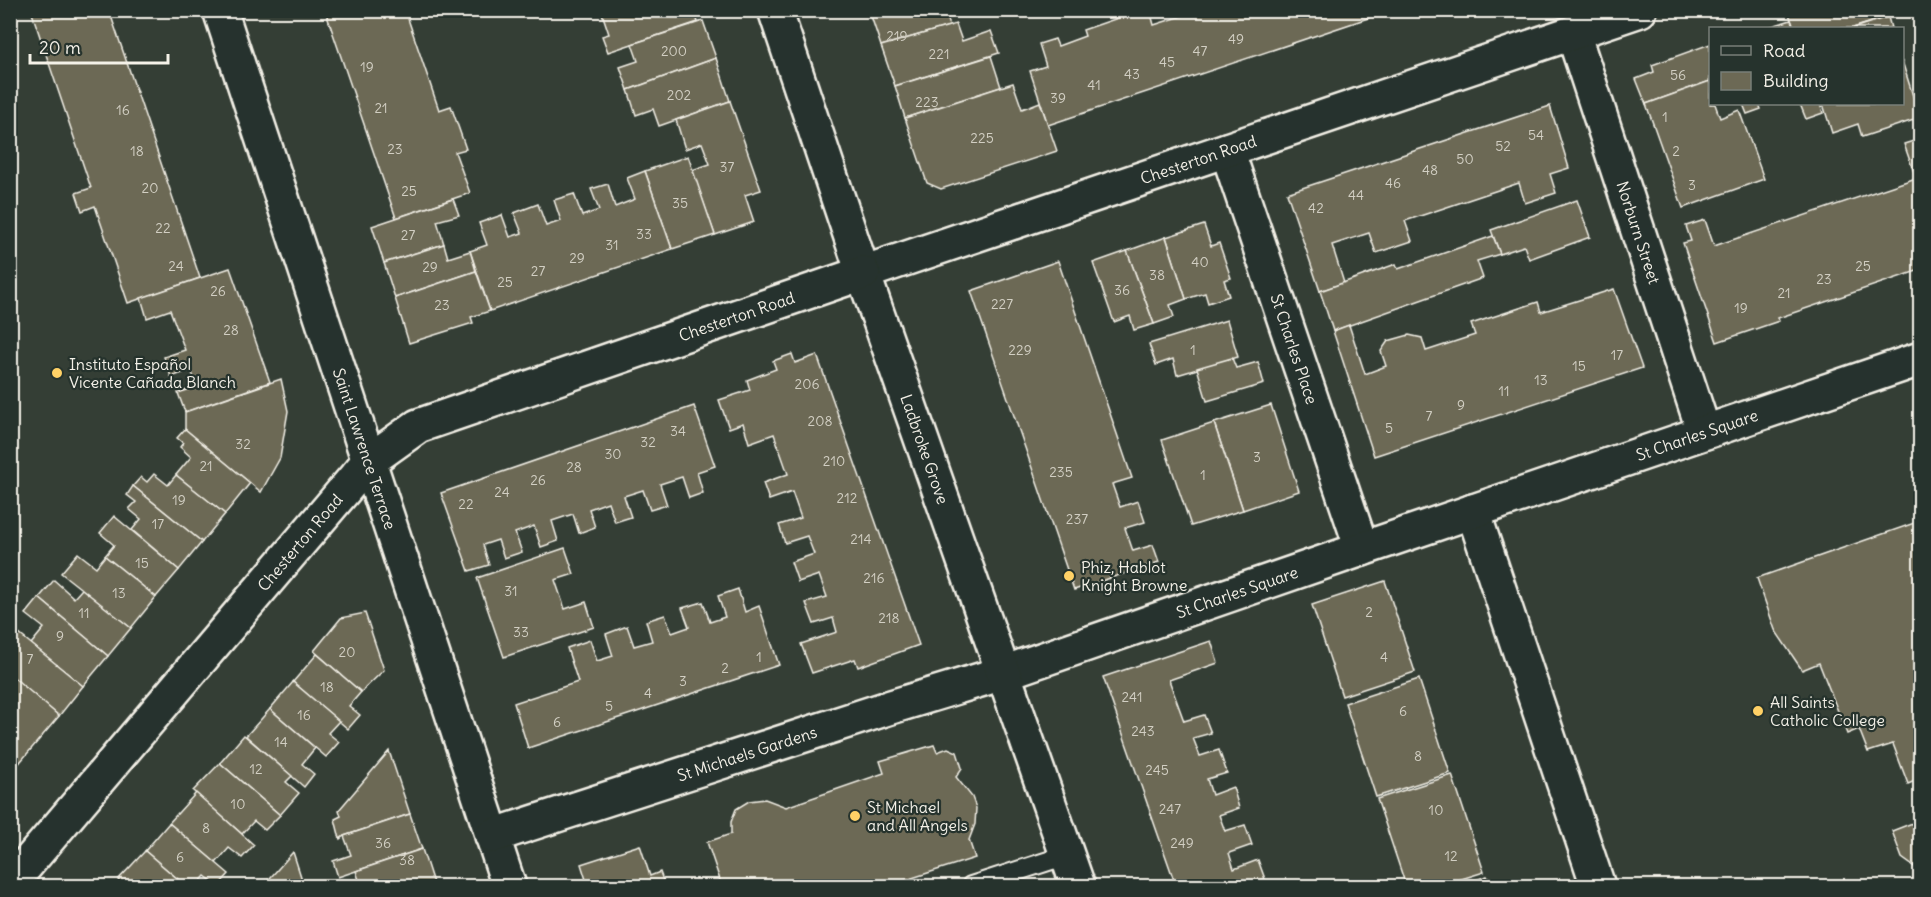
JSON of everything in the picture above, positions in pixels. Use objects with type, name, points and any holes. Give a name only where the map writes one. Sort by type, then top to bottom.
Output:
[{"type":"street","name":"Saint Lawrence Terrace","points":[[220,10],[508,886]]},
{"type":"street","name":"Ladbroke Grove","points":[[774,10],[1078,886]]},
{"type":"street","name":"Chesterton Road","points":[[10,884],[369,460],[418,426],[1640,10]]},
{"type":"street","name":"Norburn Street","points":[[1574,33],[1704,432]]},
{"type":"street","name":"St Charles Place","points":[[1227,150],[1362,549]]},
{"type":"street","name":"St Charles Square","points":[[1003,673],[1920,359]]},
{"type":"street","points":[[1473,511],[1598,886]]},
{"type":"street","name":"St Michaels Gardens","points":[[492,836],[1003,673]]},
{"type":"lane","points":[[971,886],[1067,855]]},
{"type":"building","points":[[31,10],[109,10],[200,278],[128,303],[95,206],[82,211],[76,193],[91,188]]},
{"type":"building","points":[[325,10],[405,10],[439,110],[451,106],[466,149],[455,152],[470,193],[396,218]]},
{"type":"building","points":[[601,10],[694,10],[698,22],[608,52],[602,36],[609,34]]},
{"type":"building","points":[[869,10],[945,10],[950,26],[881,46]]},
{"type":"building","points":[[1141,10],[1150,10],[1154,25],[1185,15],[1183,10],[1392,10],[1048,125],[1030,71],[1046,66],[1039,44],[1055,39],[1058,46],[1085,36],[1083,30]]},
{"type":"building","points":[[1799,10],[1885,10],[1888,17],[1856,27],[1794,27],[1789,14]]},
{"type":"building","points":[[1888,17],[1891,27],[1856,27]]},
{"type":"building","points":[[1791,20],[1794,27],[1769,27]]},
{"type":"building","points":[[703,21],[716,58],[628,90],[620,67],[638,61],[632,44]]},
{"type":"building","points":[[956,24],[962,41],[991,31],[999,53],[895,86],[881,46]]},
{"type":"building","points":[[1709,44],[1709,81],[1646,104],[1636,79],[1654,72],[1652,65]]},
{"type":"building","points":[[991,56],[1001,87],[905,118],[895,86]]},
{"type":"building","points":[[716,58],[730,101],[659,126],[653,109],[636,115],[628,90]]},
{"type":"building","points":[[1904,67],[1920,118],[1862,137],[1858,124],[1832,133],[1823,105],[1904,105]]},
{"type":"building","points":[[1709,81],[1709,105],[1715,105],[1720,118],[1739,110],[1764,179],[1683,208],[1646,104]]},
{"type":"building","points":[[1013,83],[1022,109],[1040,102],[1057,151],[941,189],[927,183],[905,118]]},
{"type":"building","points":[[730,101],[761,190],[745,195],[754,222],[715,235],[692,170],[710,164],[702,143],[685,149],[676,120]]},
{"type":"building","points":[[1743,105],[1759,105],[1761,109],[1747,114]]},
{"type":"building","points":[[1800,105],[1820,105],[1823,113],[1806,119]]},
{"type":"building","points":[[1550,106],[1569,168],[1550,174],[1556,193],[1525,203],[1519,183],[1405,221],[1412,241],[1376,253],[1369,233],[1332,245],[1344,283],[1320,291],[1287,193]]},
{"type":"building","points":[[1920,139],[1920,270],[1778,318],[1779,321],[1717,342],[1683,243],[1691,241],[1686,226],[1705,220],[1714,246],[1916,178],[1904,144]]},
{"type":"building","points":[[688,156],[715,235],[672,249],[645,171]]},
{"type":"building","points":[[645,171],[672,249],[490,311],[470,251],[487,245],[479,223],[502,215],[510,237],[522,233],[514,213],[538,204],[546,226],[561,221],[554,200],[574,194],[582,216],[599,210],[591,189],[608,184],[615,207],[635,199],[627,178]]},
{"type":"building","points":[[453,199],[459,215],[437,221],[444,244],[384,263],[372,226]]},
{"type":"building","points":[[1577,200],[1590,237],[1529,259],[1524,246],[1500,254],[1491,230]]},
{"type":"building","points":[[1204,225],[1211,246],[1219,243],[1231,278],[1224,280],[1229,296],[1208,303],[1205,293],[1186,299],[1166,237]]},
{"type":"building","points":[[1493,236],[1500,254],[1477,261],[1483,278],[1333,331],[1320,291],[1396,264],[1398,269]]},
{"type":"building","points":[[1166,237],[1186,299],[1170,305],[1174,317],[1154,324],[1127,251]]},
{"type":"building","points":[[444,244],[448,258],[470,251],[476,271],[395,298],[384,263]]},
{"type":"building","points":[[1127,251],[1154,324],[1134,330],[1130,316],[1114,322],[1093,263]]},
{"type":"building","points":[[1058,261],[1132,478],[1112,484],[1120,507],[1138,501],[1145,522],[1125,528],[1133,551],[1153,545],[1159,562],[1074,590],[971,291]]},
{"type":"building","points":[[230,268],[270,382],[185,412],[178,393],[197,387],[191,370],[171,377],[164,357],[185,350],[170,310],[147,318],[141,298]]},
{"type":"building","points":[[476,271],[490,311],[471,317],[473,323],[409,343],[395,298]]},
{"type":"building","points":[[1614,289],[1642,368],[1374,456],[1333,331],[1349,325],[1365,374],[1386,366],[1381,351],[1388,341],[1409,335],[1422,338],[1426,351],[1475,335],[1471,324],[1538,302],[1541,312]]},
{"type":"building","points":[[1227,320],[1238,357],[1177,375],[1173,359],[1156,365],[1149,344]]},
{"type":"building","points":[[792,354],[795,363],[817,355],[919,645],[858,667],[855,659],[812,673],[801,644],[837,632],[833,618],[814,624],[806,603],[827,597],[819,575],[798,582],[791,562],[814,554],[807,536],[785,543],[779,525],[801,518],[792,492],[769,500],[763,483],[788,474],[774,434],[749,443],[743,423],[729,428],[719,400],[750,390],[747,380],[776,369],[773,361]]},
{"type":"building","points":[[1232,358],[1236,368],[1258,362],[1264,384],[1207,401],[1197,368]]},
{"type":"building","points":[[281,379],[288,411],[280,458],[261,492],[185,429],[185,412]]},
{"type":"building","points":[[1271,405],[1299,491],[1243,510],[1214,423]]},
{"type":"building","points":[[694,406],[715,466],[697,472],[703,493],[689,498],[682,477],[660,484],[667,505],[650,510],[643,490],[624,496],[631,517],[615,522],[608,502],[589,509],[595,527],[579,533],[573,514],[552,521],[558,541],[541,547],[534,526],[515,533],[522,552],[504,558],[498,540],[483,545],[489,565],[469,571],[441,493]]},
{"type":"building","points":[[1214,423],[1243,510],[1191,526],[1162,440]]},
{"type":"building","points":[[185,429],[250,483],[225,514],[176,475],[191,457],[180,447],[183,443],[177,438]]},
{"type":"building","points":[[154,474],[168,485],[176,475],[225,514],[202,542],[133,486],[141,477],[147,482]]},
{"type":"building","points":[[133,486],[202,542],[179,570],[132,530],[141,519],[129,509],[136,502],[127,495]]},
{"type":"building","points":[[114,516],[179,570],[156,597],[105,556],[114,545],[100,533]]},
{"type":"building","points":[[1920,521],[1920,779],[1908,784],[1893,744],[1868,752],[1859,729],[1847,734],[1819,663],[1802,670],[1775,630],[1757,578]]},
{"type":"building","points":[[565,548],[574,574],[555,580],[565,609],[586,602],[594,627],[504,657],[477,578]]},
{"type":"building","points":[[78,553],[96,567],[105,556],[156,597],[131,628],[61,573]]},
{"type":"building","points":[[54,580],[74,598],[82,589],[131,628],[108,656],[39,598]]},
{"type":"building","points":[[1385,581],[1415,672],[1342,696],[1312,605]]},
{"type":"building","points":[[738,589],[745,612],[759,606],[779,665],[528,748],[514,703],[578,682],[567,648],[590,640],[597,661],[613,656],[606,634],[627,626],[634,646],[652,641],[646,621],[665,615],[672,633],[689,627],[682,608],[703,602],[710,622],[725,617],[718,596]]},
{"type":"building","points":[[39,598],[108,656],[83,686],[31,644],[44,628],[26,614]]},
{"type":"building","points":[[365,613],[384,670],[361,692],[314,651],[341,618]]},
{"type":"building","points":[[13,629],[83,686],[59,716],[10,675],[10,631]]},
{"type":"building","points":[[1211,641],[1218,663],[1169,680],[1184,721],[1204,715],[1211,733],[1193,738],[1200,756],[1219,750],[1227,773],[1207,779],[1212,795],[1233,787],[1239,808],[1219,815],[1225,831],[1245,825],[1252,845],[1229,853],[1234,869],[1258,860],[1265,879],[1244,886],[1176,886],[1103,677]]},
{"type":"building","points":[[317,654],[361,692],[349,706],[360,715],[348,729],[293,682]]},
{"type":"building","points":[[10,676],[59,716],[10,774]]},
{"type":"building","points":[[1419,679],[1450,773],[1376,797],[1345,703]]},
{"type":"building","points":[[293,682],[339,721],[328,733],[339,742],[326,757],[270,709]]},
{"type":"building","points":[[270,709],[315,748],[302,764],[314,774],[304,787],[246,736]]},
{"type":"building","points":[[244,735],[292,776],[286,782],[299,793],[280,815],[220,763]]},
{"type":"building","name":"St Michael and All Angels","points":[[934,745],[937,752],[948,748],[957,752],[962,768],[956,777],[972,797],[976,808],[975,824],[969,840],[975,858],[887,886],[722,886],[707,842],[731,834],[731,822],[736,809],[749,801],[765,799],[786,807],[884,773],[880,761]]},
{"type":"building","points":[[389,751],[410,814],[340,839],[335,819],[341,816],[339,810]]},
{"type":"building","points":[[220,763],[280,815],[265,830],[254,821],[242,834],[193,791]]},
{"type":"building","points":[[1452,775],[1484,872],[1439,886],[1406,886],[1377,799]]},
{"type":"building","points":[[196,793],[254,845],[242,858],[229,848],[216,863],[169,823]]},
{"type":"building","points":[[410,814],[422,849],[338,877],[333,861],[351,855],[344,836]]},
{"type":"building","points":[[1920,820],[1920,871],[1902,858],[1892,831]]},
{"type":"building","points":[[169,823],[229,874],[218,886],[205,876],[196,886],[186,886],[145,851]]},
{"type":"building","points":[[640,845],[650,876],[660,872],[665,886],[588,886],[581,864]]},
{"type":"building","points":[[422,849],[434,886],[361,886],[356,871]]},
{"type":"building","points":[[145,851],[186,886],[126,886],[118,880]]},
{"type":"building","points":[[293,852],[304,886],[263,886]]},
{"type":"building","points":[[1487,876],[1491,886],[1459,886]]},
{"type":"place","name":"Instituto Español Vicente Cañada Blanch","points":[[57,373]]},
{"type":"place","name":"Phiz, Hablot Knight Browne","points":[[1069,576]]},
{"type":"place","name":"All Saints Catholic College","points":[[1758,711]]},
{"type":"place","name":"St Michael and All Angels","points":[[855,816]]}]
